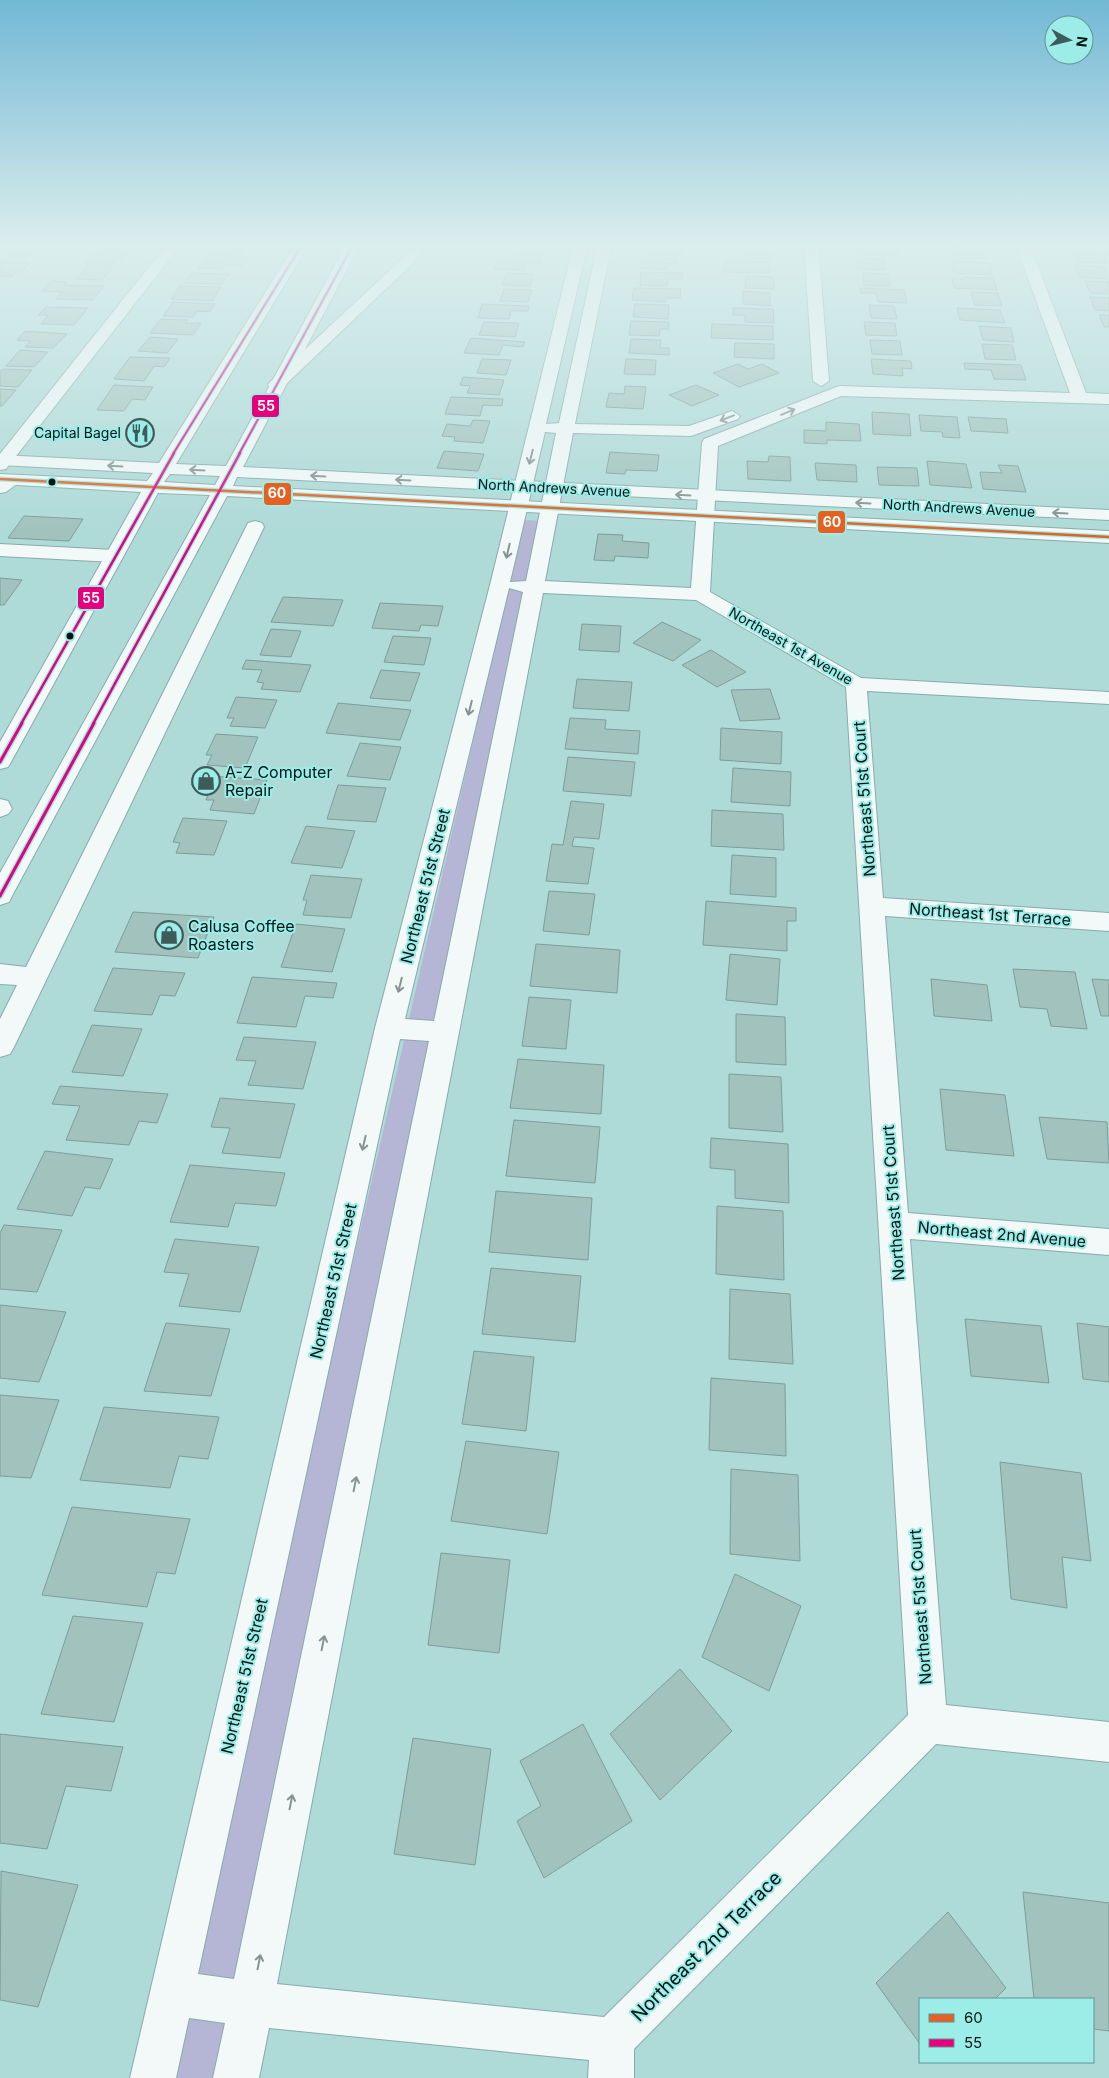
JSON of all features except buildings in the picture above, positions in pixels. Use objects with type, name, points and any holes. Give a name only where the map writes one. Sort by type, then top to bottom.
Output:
[{"type":"main road","points":[[1,462],[98,340]]},
{"type":"main road","points":[[0,762],[152,488],[243,340]]},
{"type":"main road","points":[[0,896],[226,482],[301,340]]},
{"type":"main road","points":[[276,386],[323,340]]},
{"type":"main road","name":"Northeast 51st Street","points":[[153,2078],[389,1028],[500,585],[559,340]]},
{"type":"main road","points":[[236,2078],[584,340]]},
{"type":"main road","points":[[813,340],[814,384],[839,391],[1109,399]]},
{"type":"main road","points":[[1058,340],[1080,398]]},
{"type":"main road","points":[[710,443],[839,391]]},
{"type":"main road","points":[[539,427],[691,432],[744,411]]},
{"type":"main road","points":[[691,432],[710,443]]},
{"type":"main road","points":[[700,594],[708,496],[710,443]]},
{"type":"main road","name":"North Andrews Avenue","points":[[1,462],[163,469],[226,482]]},
{"type":"main road","name":"North Andrews Avenue","points":[[4,482],[152,488],[226,482],[553,498],[708,496],[1109,515]]},
{"type":"main road","name":"North Andrews Avenue","points":[[553,498],[706,518],[1109,537]]},
{"type":"main road","points":[[0,1047],[254,527]]},
{"type":"main road","points":[[0,550],[114,556]]},
{"type":"main road","name":"Northeast 1st Avenue","points":[[500,585],[700,594],[856,684],[1109,698]]},
{"type":"main road","name":"Northeast 51st Court","points":[[856,684],[928,1723]]},
{"type":"main road","name":"Northeast 1st Terrace","points":[[871,906],[1109,922]]},
{"type":"main road","points":[[0,974],[34,977]]},
{"type":"main road","points":[[389,1028],[446,1032]]},
{"type":"main road","name":"Northeast 2nd Avenue","points":[[894,1225],[1109,1242]]},
{"type":"main road","points":[[928,1723],[1109,1742]]},
{"type":"main road","name":"Northeast 2nd Terrace","points":[[172,1993],[612,2059],[928,1723]]},
{"type":"shaded area","points":[[524,520],[541,521],[223,2078],[165,2078]]},
{"type":"transit line","name":"55","points":[[0,762],[152,488],[243,340]]},
{"type":"transit line","name":"55","points":[[0,896],[301,340]]},
{"type":"transit line","name":"60","points":[[0,479],[1109,537]]},
{"type":"place","name":"Capital Bagel","points":[[140,433]]},
{"type":"place","name":"A-Z Computer Repair","points":[[206,781]]},
{"type":"place","name":"Calusa Coffee Roasters","points":[[169,935]]}]
